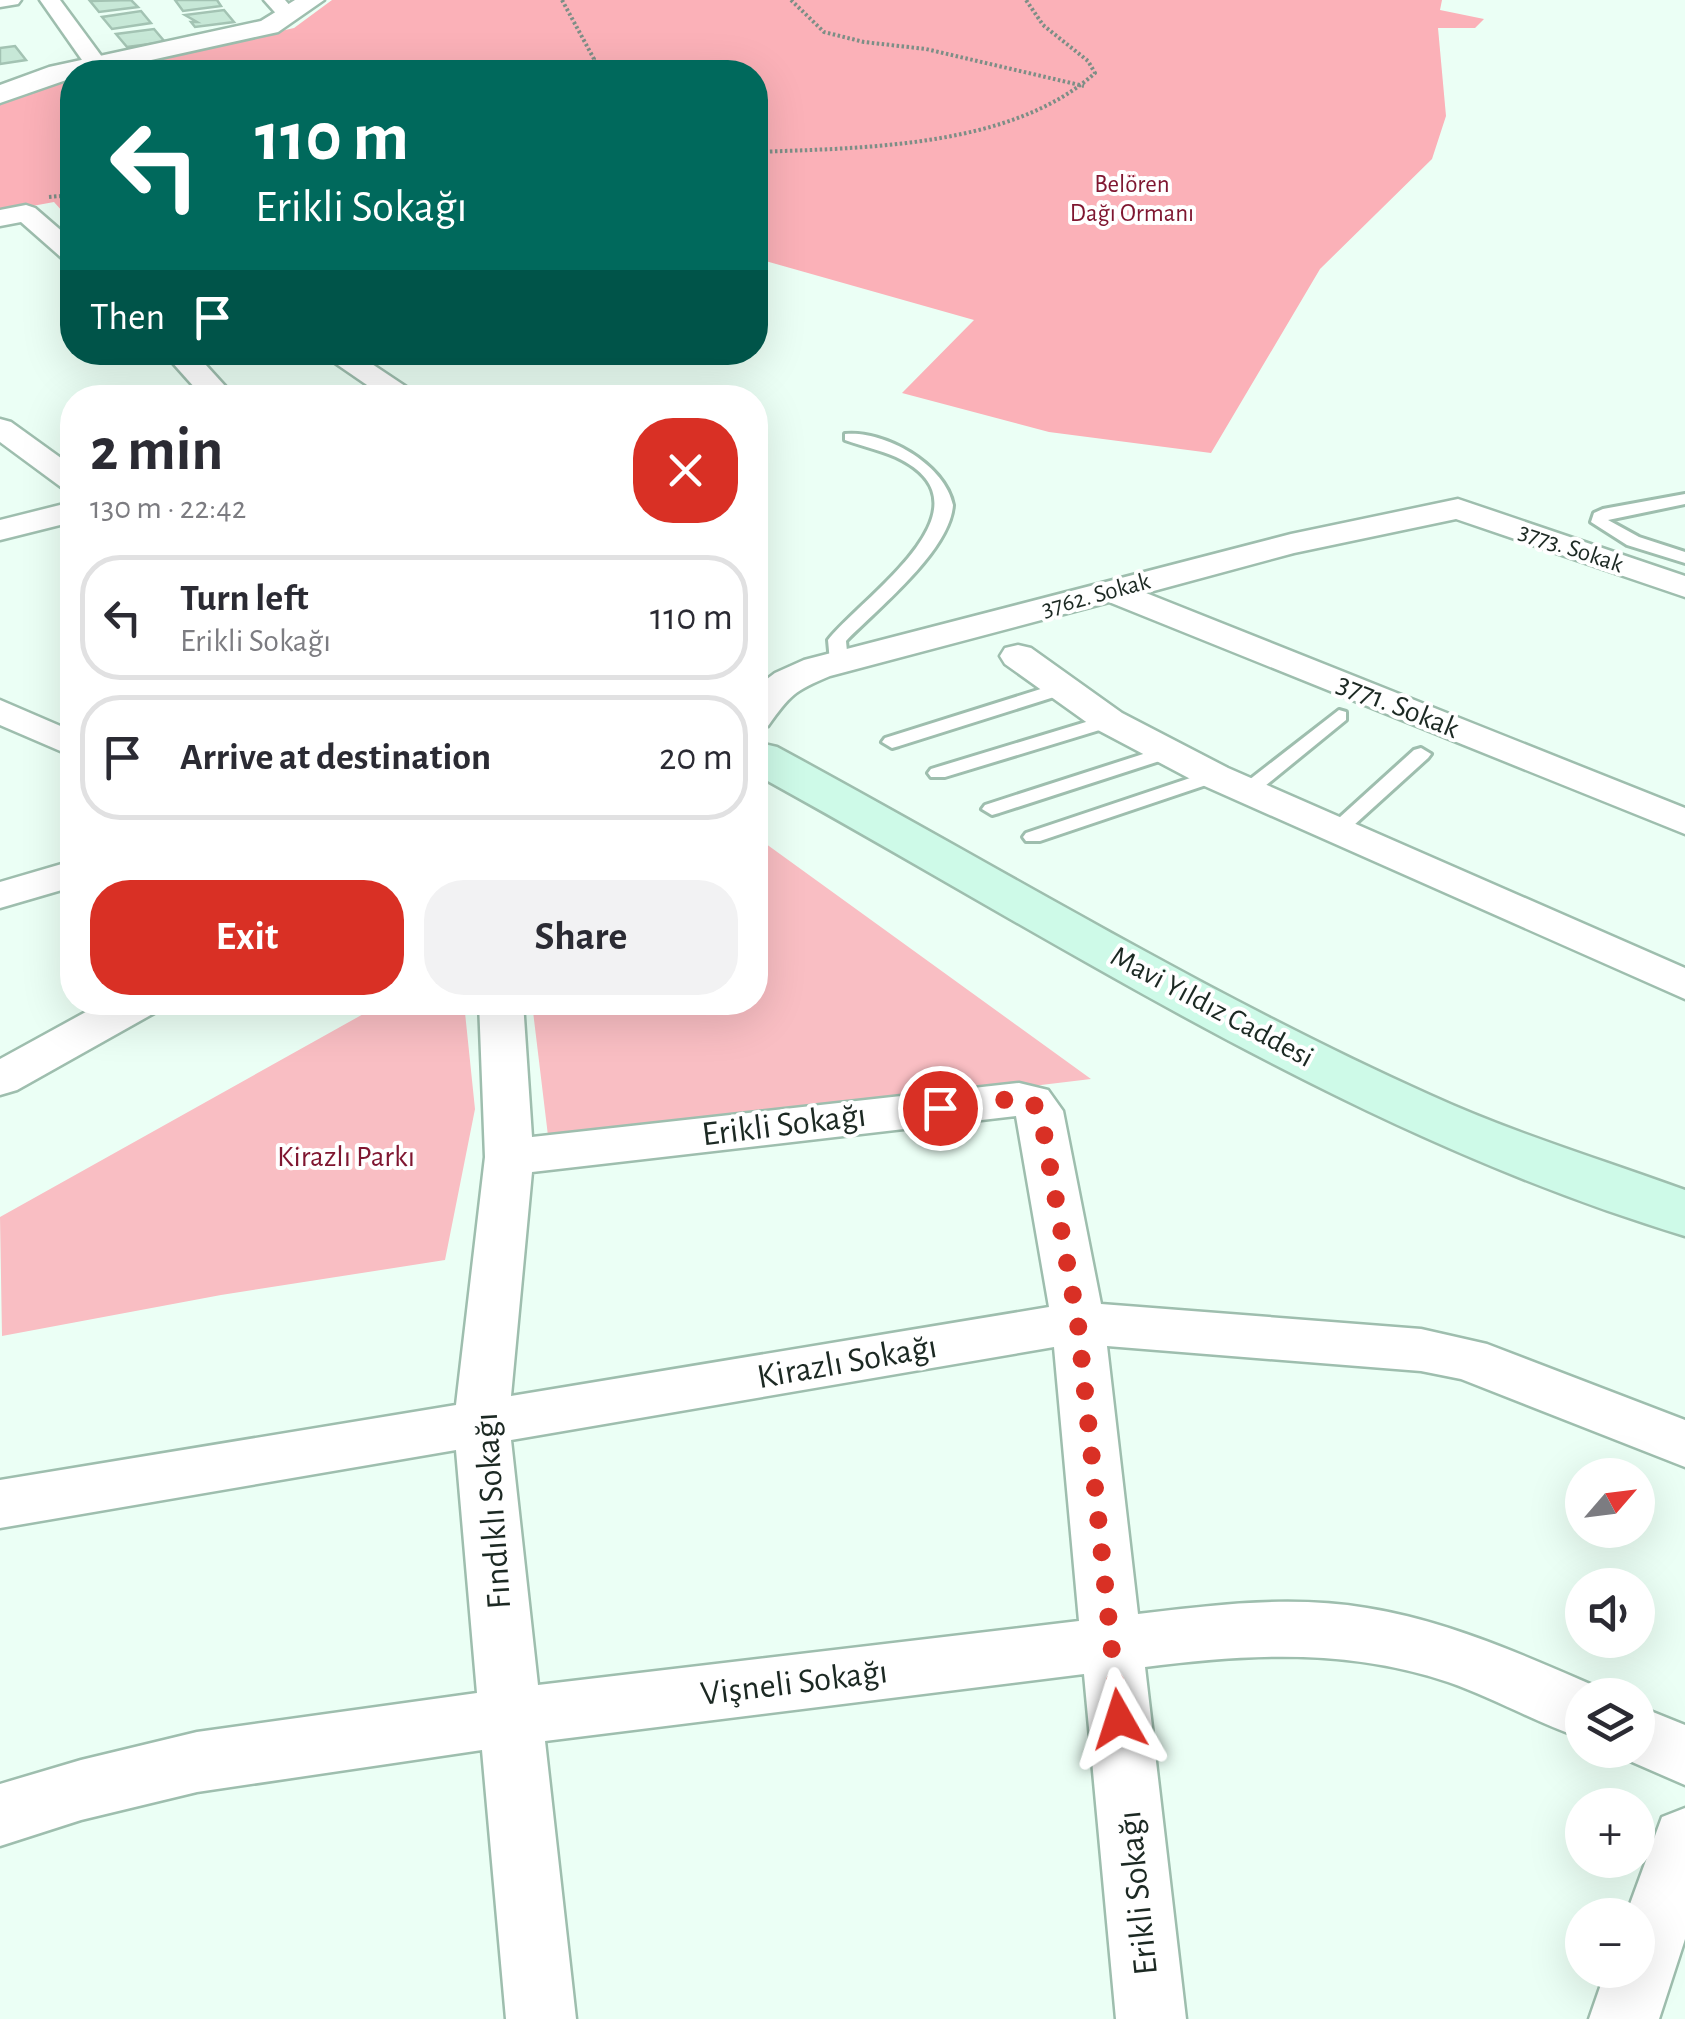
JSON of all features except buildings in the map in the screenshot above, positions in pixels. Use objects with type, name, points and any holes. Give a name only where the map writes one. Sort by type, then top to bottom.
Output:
[{"type":"main road","name":"Mavi Yıldız Caddesi","points":[[768,750],[1133,968],[1411,1110],[1685,1214]]},
{"type":"street","points":[[0,2],[11,0]]},
{"type":"street","points":[[50,0],[92,60]]},
{"type":"street","points":[[119,60],[257,30],[282,8],[312,0]]},
{"type":"street","points":[[0,95],[30,81],[60,74]]},
{"type":"street","points":[[13,216],[60,245]]},
{"type":"street","points":[[190,365],[209,385]]},
{"type":"street","points":[[354,365],[387,385]]},
{"type":"street","points":[[0,428],[60,471]]},
{"type":"street","name":"3762. Sokak","points":[[768,696],[782,683],[839,662],[1291,544],[1458,508]]},
{"type":"street","name":"3773. Sokak","points":[[1458,508],[1685,587]]},
{"type":"street","points":[[0,530],[60,515]]},
{"type":"street","name":"3771. Sokak","points":[[1112,591],[1685,822]]},
{"type":"street","points":[[1018,656],[1110,721],[1230,783],[1685,985]]},
{"type":"street","points":[[0,711],[60,740]]},
{"type":"street","points":[[0,895],[60,878]]},
{"type":"street","points":[[0,1079],[116,1015]]},
{"type":"street","name":"Fındıklı Sokağı","points":[[501,1015],[509,1157],[481,1424],[541,2019]]},
{"type":"street","name":"Erikli Sokağı","points":[[509,1157],[1019,1098],[1040,1111],[1078,1324],[1151,2019]]},
{"type":"street","name":"Kirazlı Sokağı","points":[[0,1504],[1078,1324],[1421,1350],[1468,1359],[1685,1444]]},
{"type":"street","name":"Vişneli Sokağı","points":[[0,1815],[197,1762],[510,1718],[1225,1630],[1334,1630],[1408,1642],[1565,1703]]},
{"type":"street","points":[[1655,1742],[1685,1756]]},
{"type":"street","points":[[1624,2019],[1685,1839]]},
{"type":"lane","points":[[839,662],[837,640],[932,539],[945,513],[942,492],[928,472],[904,455],[850,437]]},
{"type":"lane","points":[[1685,499],[1609,512],[1600,516],[1598,522],[1633,541],[1685,558]]},
{"type":"lane","points":[[892,742],[1063,688]]},
{"type":"lane","points":[[1034,837],[1230,783],[1339,716]]},
{"type":"lane","points":[[938,773],[1110,721]]},
{"type":"lane","points":[[992,809],[1168,752]]},
{"type":"lane","points":[[1336,831],[1422,754]]},
{"type":"path","points":[[562,0],[594,60]]},
{"type":"path","points":[[791,0],[824,32],[982,61],[1085,86]]},
{"type":"path","points":[[768,151],[904,142],[986,127],[1051,104],[1085,86],[1095,74],[1088,61],[1044,25],[1026,0]]},
{"type":"green space","name":"Belören Dağı Ormanı","points":[[332,0],[1442,0],[1440,10],[1484,19],[1475,28],[1438,28],[1446,116],[1432,159],[1320,269],[1211,453],[1049,432],[902,393],[974,320],[768,262],[768,60],[154,60],[294,28]]},
{"type":"green space","points":[[60,82],[60,209],[54,202],[0,212],[0,105],[31,89]]},
{"type":"green space","points":[[768,845],[1091,1079],[549,1144],[533,1015],[768,1015]]},
{"type":"green space","name":"Kirazlı Parkı","points":[[362,1015],[465,1015],[475,1109],[445,1260],[221,1295],[2,1336],[0,1217]]},
{"type":"route","points":[[940,1108],[1019,1098],[1040,1111],[1078,1324],[1119,1719]]}]
